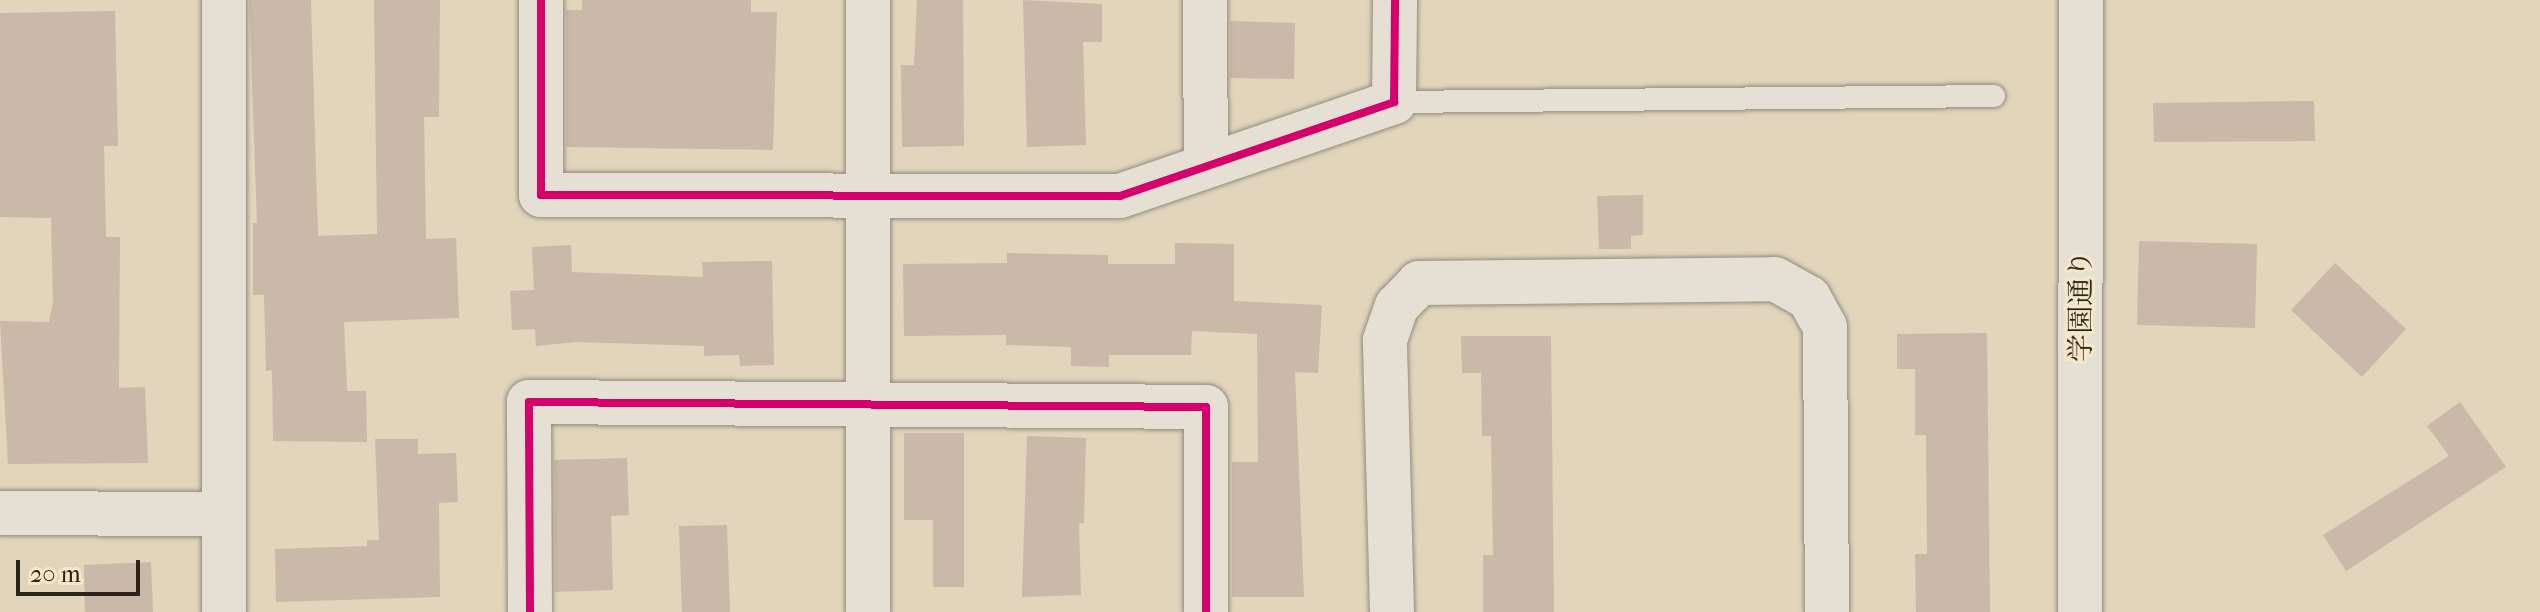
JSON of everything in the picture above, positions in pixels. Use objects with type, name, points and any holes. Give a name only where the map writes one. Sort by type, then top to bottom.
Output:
[{"type":"street","points":[[224,0],[224,612]]},
{"type":"street","points":[[541,0],[541,195],[868,191],[1120,196],[1394,102],[1395,0]]},
{"type":"street","points":[[868,0],[868,612]]},
{"type":"street","points":[[1205,0],[1206,166]]},
{"type":"street","name":"学園通り","points":[[2080,612],[2081,0]]},
{"type":"street","points":[[1392,612],[1385,340],[1397,306],[1419,283],[1775,279],[1809,298],[1825,327],[1827,612]]},
{"type":"street","points":[[530,612],[529,402],[1206,407],[1206,612]]},
{"type":"street","points":[[0,513],[224,514]]},
{"type":"lane","points":[[1394,102],[1994,96]]},
{"type":"building","points":[[249,0],[311,0],[318,236],[377,234],[374,0],[440,0],[439,117],[424,117],[426,239],[456,238],[459,318],[344,322],[347,391],[366,391],[367,442],[273,441],[272,370],[266,371],[264,295],[253,295],[253,223],[257,223]]},
{"type":"building","points":[[582,0],[751,0],[751,12],[777,12],[773,150],[566,147],[566,10],[582,10]]},
{"type":"building","points":[[917,0],[963,0],[964,146],[902,147],[901,65],[914,65]]},
{"type":"building","points":[[1023,0],[1102,4],[1102,42],[1083,42],[1086,145],[1027,147]]},
{"type":"building","points":[[115,11],[118,146],[104,146],[106,237],[120,237],[119,388],[145,387],[148,463],[8,464],[0,321],[49,322],[53,302],[51,218],[0,217],[0,13]]},
{"type":"building","points":[[1230,21],[1295,23],[1294,79],[1230,78]]},
{"type":"building","points":[[2314,101],[2315,141],[2154,142],[2153,103]]},
{"type":"building","points":[[1643,195],[1643,235],[1631,236],[1631,249],[1599,249],[1597,196]]},
{"type":"building","points":[[2139,241],[2257,244],[2255,328],[2137,325]]},
{"type":"building","points":[[1175,243],[1234,244],[1234,301],[1322,305],[1318,373],[1295,372],[1304,597],[1232,597],[1232,462],[1258,462],[1257,334],[1192,331],[1191,355],[1109,355],[1109,367],[1071,366],[1071,347],[1006,345],[1006,335],[904,336],[903,264],[1007,263],[1007,253],[1108,255],[1108,264],[1175,264]]},
{"type":"building","points":[[571,245],[572,272],[703,277],[702,262],[772,261],[774,365],[740,366],[739,355],[704,356],[704,346],[576,342],[536,346],[535,329],[512,330],[510,291],[534,290],[532,247]]},
{"type":"building","points":[[2335,263],[2406,329],[2362,377],[2291,310]]},
{"type":"building","points":[[1987,333],[1990,612],[1916,612],[1915,554],[1927,554],[1926,435],[1915,435],[1915,369],[1897,369],[1897,334]]},
{"type":"building","points":[[1461,336],[1551,336],[1554,612],[1483,612],[1483,555],[1493,555],[1491,436],[1482,436],[1481,373],[1462,373]]},
{"type":"building","points":[[2460,402],[2506,467],[2346,571],[2323,535],[2449,456],[2427,426]]},
{"type":"building","points":[[904,433],[964,433],[964,587],[933,587],[933,520],[904,520]]},
{"type":"building","points":[[1027,436],[1086,438],[1084,523],[1079,523],[1081,595],[1022,597]]},
{"type":"building","points":[[375,439],[418,439],[418,454],[456,453],[458,502],[439,503],[440,597],[276,602],[275,549],[367,546],[367,540],[379,540]]},
{"type":"building","points":[[627,458],[629,515],[611,516],[613,590],[555,592],[554,460]]},
{"type":"building","points":[[727,525],[730,612],[682,612],[679,526]]},
{"type":"building","points":[[151,562],[153,612],[85,612],[84,565]]},
{"type":"cycle path","points":[[541,0],[541,195],[1120,196],[1394,102],[1395,0]]},
{"type":"cycle path","points":[[530,612],[529,402],[1206,407],[1206,612]]}]
